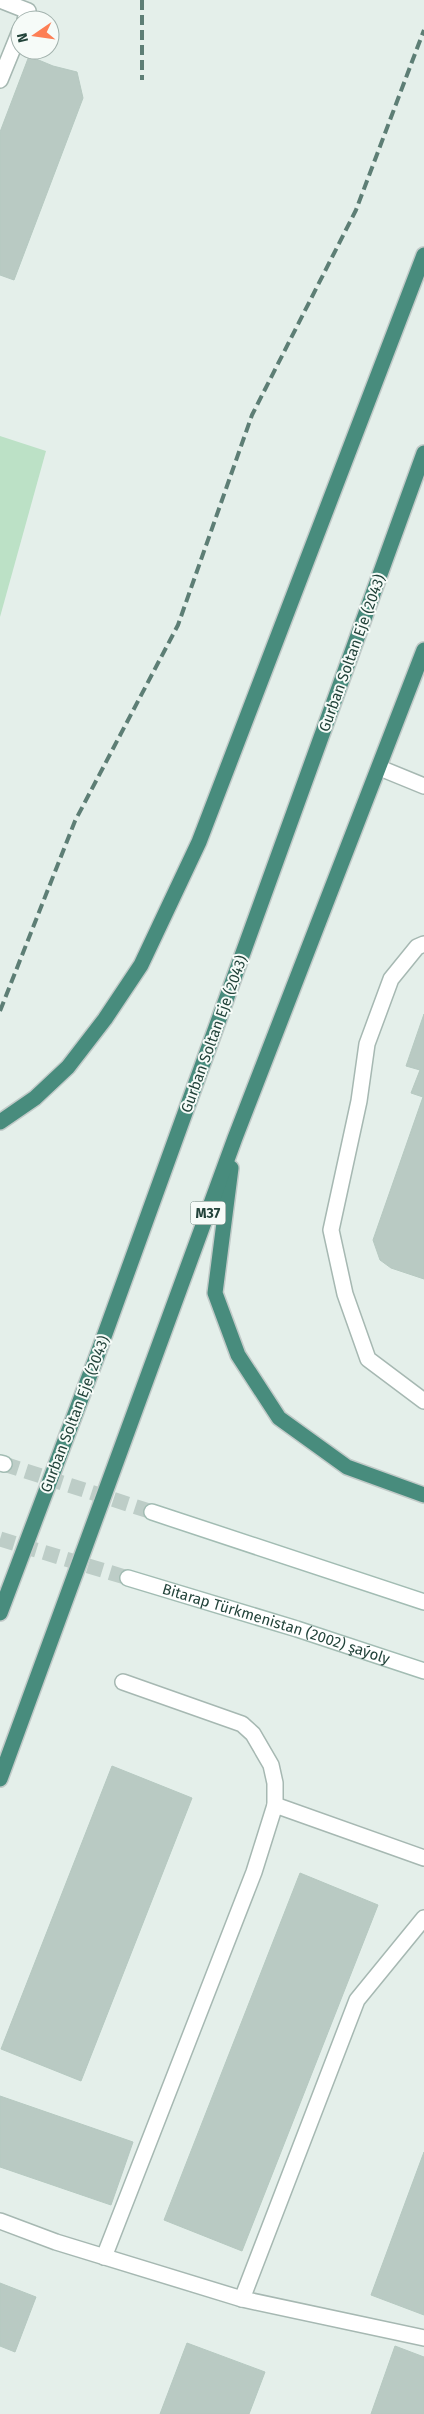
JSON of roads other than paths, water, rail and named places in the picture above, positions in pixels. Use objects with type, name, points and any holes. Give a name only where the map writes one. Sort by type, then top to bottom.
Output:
[{"type":"highway","points":[[0,1122],[35,1098],[68,1066],[105,1020],[141,965],[200,842],[424,256]]},
{"type":"highway","name":"Gurban Soltan Eje (2043)","points":[[0,1613],[97,1356],[424,453]]},
{"type":"highway","name":"M37","points":[[0,1780],[235,1138],[380,768],[424,650]]},
{"type":"highway","points":[[235,1138],[215,1293],[238,1355],[280,1418],[347,1467],[424,1495]]},
{"type":"main road","points":[[0,0],[26,10]]},
{"type":"main road","points":[[0,80],[10,56]]},
{"type":"main road","points":[[380,768],[424,786]]},
{"type":"main road","points":[[424,944],[418,947],[391,979],[367,1044],[359,1101],[331,1230],[345,1294],[368,1359],[424,1402]]},
{"type":"main road","points":[[152,1512],[424,1602]]},
{"type":"main road","name":"Bitarap Türkmenistan (2002) şaýoly","points":[[128,1578],[298,1629],[424,1671]]},
{"type":"main road","points":[[104,2257],[254,1872],[275,1805],[275,1784],[271,1765],[253,1734],[242,1724],[123,1682]]},
{"type":"main road","points":[[275,1805],[424,1858]]},
{"type":"main road","points":[[242,2299],[358,2000],[424,1918]]},
{"type":"main road","points":[[0,2221],[104,2257],[242,2299],[424,2338]]},
{"type":"tunnel","points":[[4,1464],[152,1512]]},
{"type":"tunnel","points":[[0,1539],[128,1578]]},
{"type":"railway","points":[[142,0],[142,80]]},
{"type":"railway","points":[[0,1011],[75,821],[178,625],[252,415],[356,210],[424,30]]}]
